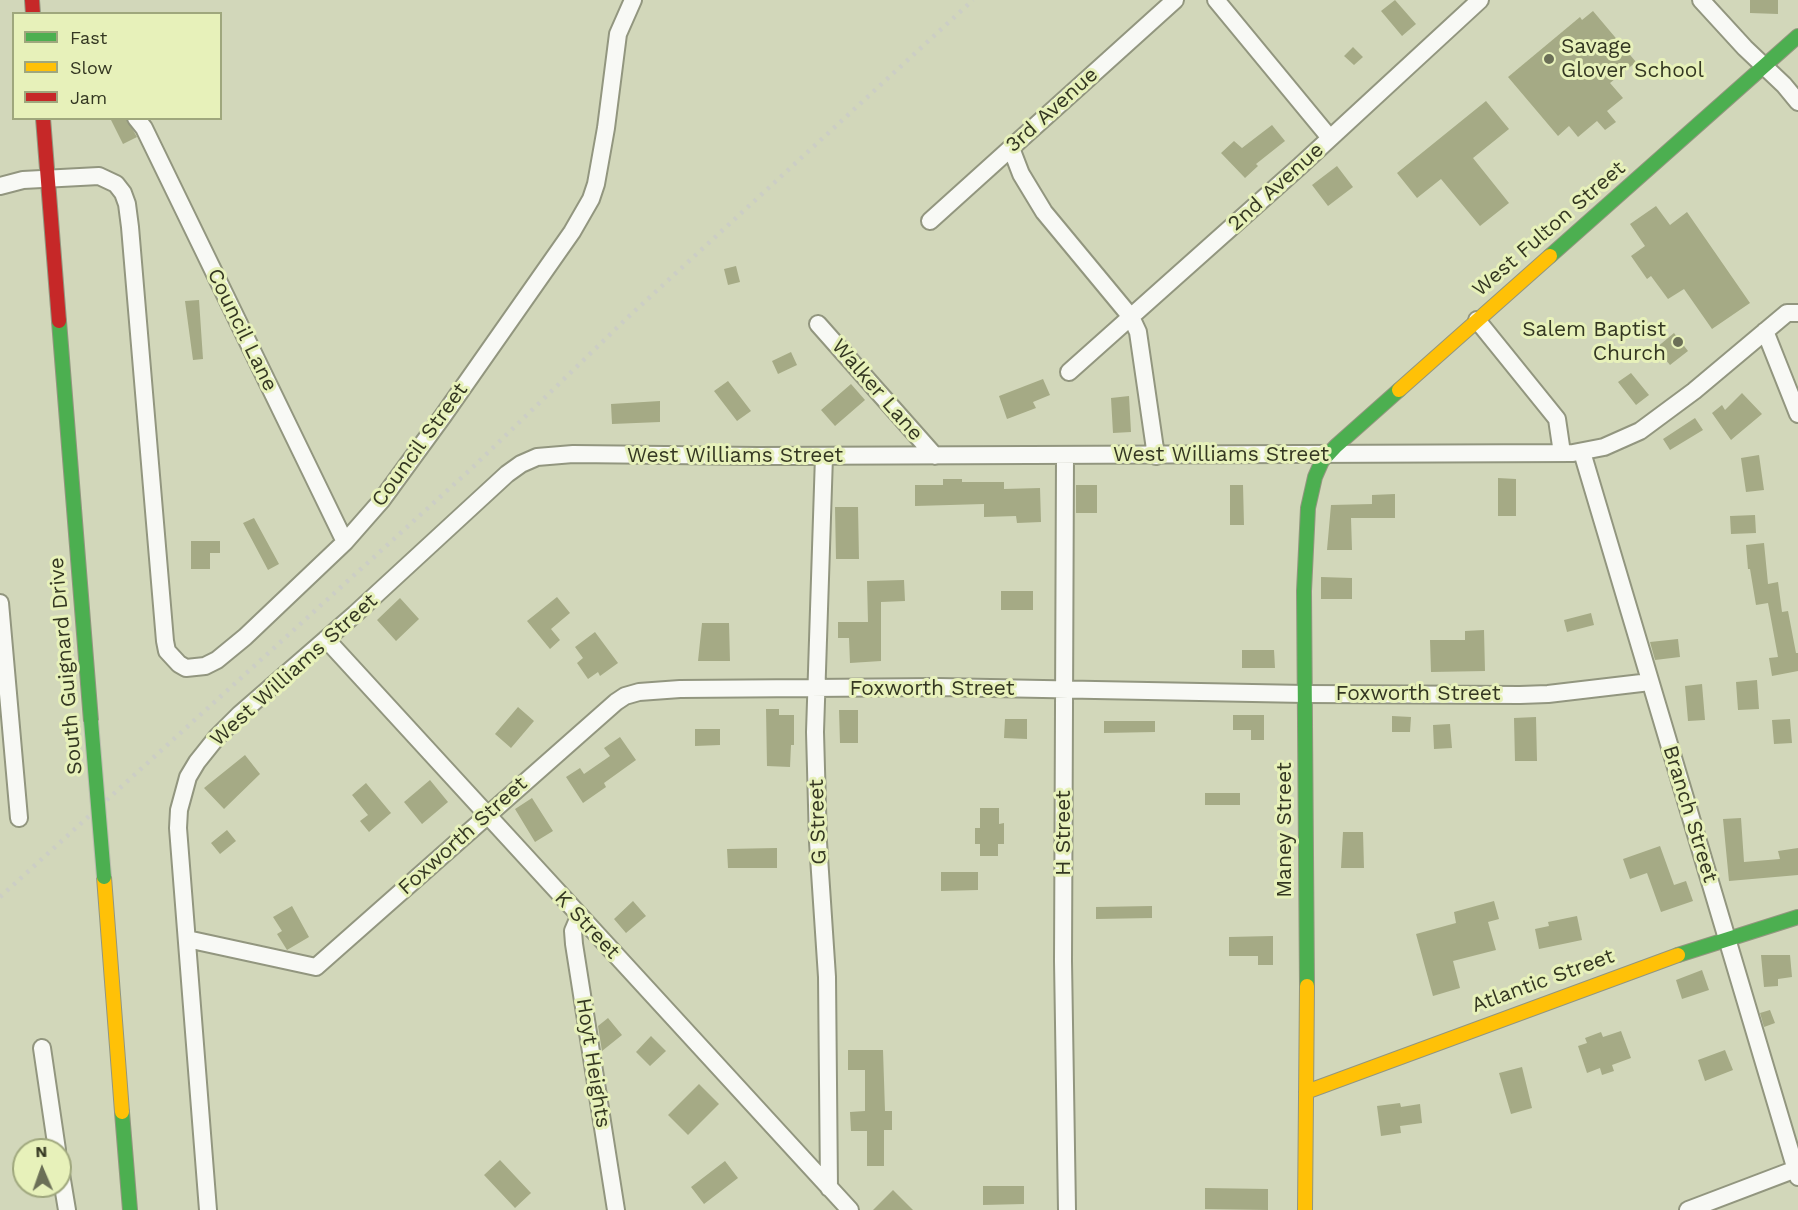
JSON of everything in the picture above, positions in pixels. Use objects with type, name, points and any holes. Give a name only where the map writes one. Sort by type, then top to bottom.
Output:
[{"type":"main road","name":"West Fulton Street","points":[[1328,454],[1798,36]]},
{"type":"main road","name":"South Guignard Drive","points":[[43,120],[130,1210]]},
{"type":"main road","name":"Maney Street","points":[[1305,1210],[1304,591],[1308,508],[1315,477],[1328,454]]},
{"type":"main road","name":"Atlantic Street","points":[[1306,1092],[1653,963],[1798,917]]},
{"type":"street","name":"Council Street","points":[[48,178],[99,176],[116,184],[128,204],[165,641],[172,658],[186,668],[205,666],[217,660],[245,637],[345,542],[381,501],[572,232],[591,199],[600,168],[618,34],[633,0]]},
{"type":"street","name":"3rd Avenue","points":[[930,221],[1175,0]]},
{"type":"street","points":[[1216,0],[1330,138]]},
{"type":"street","name":"2nd Avenue","points":[[1069,372],[1480,0]]},
{"type":"street","points":[[1701,0],[1798,102]]},
{"type":"street","name":"Council Lane","points":[[138,120],[144,128],[345,542]]},
{"type":"street","points":[[1011,148],[1021,174],[1044,212],[1131,317],[1138,332],[1156,456]]},
{"type":"street","points":[[0,186],[23,180],[48,178]]},
{"type":"street","name":"West Williams Street","points":[[208,1210],[178,828],[179,810],[188,777],[217,737],[240,714],[507,474],[521,464],[537,458],[573,454],[1156,456],[1582,452],[1618,442],[1640,431],[1694,391],[1794,309]]},
{"type":"street","points":[[1477,320],[1557,419],[1562,453]]},
{"type":"street","name":"Walker Lane","points":[[818,324],[935,456]]},
{"type":"street","points":[[1765,331],[1798,414]]},
{"type":"street","name":"Branch Street","points":[[1582,452],[1797,1173]]},
{"type":"street","name":"G Street","points":[[824,456],[815,732],[818,842],[827,977],[829,1188]]},
{"type":"street","name":"H Street","points":[[1065,456],[1063,961],[1067,1210]]},
{"type":"street","points":[[0,603],[5,731],[19,818]]},
{"type":"street","name":"K Street","points":[[326,639],[850,1210]]},
{"type":"street","name":"Foxworth Street","points":[[187,939],[316,967],[616,702],[625,696],[639,692],[680,689],[938,687],[1305,694],[1548,694],[1650,682]]},
{"type":"street","name":"Hoyt Heights","points":[[579,917],[573,931],[574,944],[616,1210]]},
{"type":"street","points":[[42,1048],[55,1138]]},
{"type":"street","points":[[1688,1210],[1797,1173]]},
{"type":"building","points":[[1395,0],[1416,24],[1402,36],[1381,11]]},
{"type":"building","points":[[1750,0],[1778,0],[1778,14],[1750,13]]},
{"type":"building","points":[[1593,11],[1636,62],[1610,83],[1623,98],[1607,111],[1616,122],[1605,130],[1597,121],[1578,137],[1569,126],[1558,136],[1508,77],[1580,17],[1582,20]]},
{"type":"building","points":[[1353,47],[1363,57],[1354,65],[1344,56]]},
{"type":"building","points":[[1486,101],[1509,129],[1473,158],[1509,203],[1480,226],[1441,179],[1417,198],[1397,173]]},
{"type":"building","points":[[111,120],[127,120],[137,137],[123,144]]},
{"type":"building","points":[[1272,125],[1285,141],[1256,164],[1258,166],[1245,178],[1221,153],[1234,141],[1242,148]]},
{"type":"building","points":[[1337,166],[1353,187],[1328,206],[1312,185]]},
{"type":"building","points":[[1656,206],[1670,225],[1687,212],[1750,303],[1712,329],[1684,289],[1668,299],[1651,276],[1647,279],[1631,256],[1645,246],[1630,224]]},
{"type":"building","points":[[736,266],[740,282],[728,285],[724,269]]},
{"type":"building","points":[[199,300],[203,359],[193,360],[185,301]]},
{"type":"building","points":[[1674,333],[1688,351],[1670,365],[1656,348]]},
{"type":"building","points":[[791,352],[797,365],[778,374],[772,361]]},
{"type":"building","points":[[1631,373],[1649,395],[1636,405],[1618,382]]},
{"type":"building","points":[[1043,379],[1050,395],[1033,402],[1036,408],[1007,419],[999,396]]},
{"type":"building","points":[[728,381],[751,411],[737,421],[714,391]]},
{"type":"building","points":[[851,384],[865,400],[835,426],[821,410]]},
{"type":"building","points":[[1742,393],[1762,414],[1731,440],[1712,413],[1722,405],[1725,410]]},
{"type":"building","points":[[1129,396],[1131,432],[1113,433],[1111,398]]},
{"type":"building","points":[[660,401],[660,422],[612,424],[611,404]]},
{"type":"building","points":[[1695,418],[1703,430],[1670,450],[1663,439]]},
{"type":"building","points":[[1759,455],[1764,490],[1746,492],[1741,458]]},
{"type":"building","points":[[1498,478],[1516,479],[1516,516],[1498,516]]},
{"type":"building","points":[[943,479],[962,479],[962,482],[1004,482],[1004,489],[1040,488],[1041,522],[1017,523],[1016,516],[984,517],[984,504],[915,506],[915,485],[943,485]]},
{"type":"building","points":[[1076,485],[1097,485],[1097,513],[1076,513]]},
{"type":"building","points":[[1230,485],[1243,485],[1244,525],[1230,525]]},
{"type":"building","points":[[1395,494],[1395,518],[1351,518],[1352,550],[1327,550],[1331,505],[1372,504],[1372,495]]},
{"type":"building","points":[[835,507],[858,507],[859,559],[836,559]]},
{"type":"building","points":[[1755,515],[1756,533],[1731,534],[1730,516]]},
{"type":"building","points":[[254,518],[279,564],[268,570],[243,523]]},
{"type":"building","points":[[191,541],[220,541],[220,553],[210,553],[210,569],[191,569]]},
{"type":"building","points":[[1764,543],[1768,584],[1778,582],[1782,612],[1788,611],[1796,653],[1798,653],[1798,671],[1772,676],[1769,658],[1778,657],[1768,603],[1756,605],[1750,569],[1748,569],[1746,545]]},
{"type":"building","points":[[1321,577],[1352,578],[1352,599],[1321,599]]},
{"type":"building","points":[[904,580],[905,601],[881,602],[881,661],[850,663],[849,638],[838,638],[838,622],[868,622],[867,581]]},
{"type":"building","points":[[1001,591],[1033,591],[1033,610],[1001,610]]},
{"type":"building","points":[[557,597],[570,613],[551,629],[560,640],[550,649],[527,621]]},
{"type":"building","points":[[400,598],[419,619],[396,641],[377,620]]},
{"type":"building","points":[[1591,613],[1594,625],[1567,632],[1564,620]]},
{"type":"building","points":[[702,623],[729,623],[730,661],[698,661]]},
{"type":"building","points":[[1484,630],[1485,671],[1431,672],[1430,640],[1465,640],[1465,631]]},
{"type":"building","points":[[595,632],[618,663],[600,676],[598,672],[588,679],[577,663],[583,658],[575,647]]},
{"type":"building","points":[[1678,639],[1680,657],[1655,660],[1650,642]]},
{"type":"building","points":[[1242,650],[1274,650],[1275,668],[1242,668]]},
{"type":"building","points":[[1757,680],[1759,709],[1738,710],[1736,682]]},
{"type":"building","points":[[1702,684],[1705,720],[1688,721],[1685,686]]},
{"type":"building","points":[[518,707],[534,721],[511,748],[495,734]]},
{"type":"building","points":[[766,709],[779,709],[779,715],[794,715],[794,745],[791,745],[790,767],[767,766]]},
{"type":"building","points":[[839,710],[858,710],[858,743],[840,743]]},
{"type":"building","points":[[1233,715],[1264,715],[1264,740],[1251,740],[1251,730],[1233,730]]},
{"type":"building","points":[[1392,716],[1411,717],[1410,732],[1392,732]]},
{"type":"building","points":[[1536,717],[1537,761],[1515,761],[1514,718]]},
{"type":"building","points":[[1005,719],[1027,719],[1027,739],[1004,738]]},
{"type":"building","points":[[1790,719],[1792,743],[1774,744],[1772,720]]},
{"type":"building","points":[[1104,721],[1155,721],[1155,732],[1104,733]]},
{"type":"building","points":[[1450,724],[1452,748],[1434,749],[1433,725]]},
{"type":"building","points":[[695,729],[720,729],[720,745],[695,746]]},
{"type":"building","points":[[620,737],[636,760],[604,783],[606,787],[583,803],[566,777],[580,768],[584,774],[610,756],[604,748]]},
{"type":"building","points":[[245,755],[260,774],[224,809],[204,788]]},
{"type":"building","points":[[430,780],[448,802],[422,824],[404,802]]},
{"type":"building","points":[[366,783],[391,813],[369,832],[360,821],[368,815],[352,795]]},
{"type":"building","points":[[1205,793],[1240,793],[1240,805],[1205,805]]},
{"type":"building","points":[[532,798],[553,831],[535,842],[515,809]]},
{"type":"building","points":[[980,808],[999,808],[999,824],[1004,823],[1004,844],[998,844],[998,856],[980,856],[980,844],[975,844],[975,828],[980,828]]},
{"type":"building","points":[[1741,818],[1744,862],[1780,859],[1778,851],[1798,848],[1798,875],[1729,881],[1723,819]]},
{"type":"building","points":[[227,830],[236,841],[220,854],[211,843]]},
{"type":"building","points":[[1343,832],[1363,832],[1364,868],[1341,868]]},
{"type":"building","points":[[1660,846],[1674,885],[1686,881],[1693,901],[1661,912],[1647,873],[1630,879],[1623,859]]},
{"type":"building","points":[[777,848],[777,868],[728,868],[727,849]]},
{"type":"building","points":[[941,872],[978,872],[978,890],[941,891]]},
{"type":"building","points":[[633,901],[646,916],[626,933],[614,919]]},
{"type":"building","points":[[1494,901],[1499,919],[1488,922],[1496,950],[1453,961],[1460,988],[1433,996],[1416,934],[1456,923],[1454,912]]},
{"type":"building","points":[[292,906],[309,937],[287,950],[277,934],[282,931],[273,917]]},
{"type":"building","points":[[1152,906],[1152,918],[1096,919],[1096,907]]},
{"type":"building","points":[[1577,916],[1582,940],[1539,949],[1535,929],[1549,926],[1548,922]]},
{"type":"building","points":[[1273,936],[1273,965],[1258,965],[1258,956],[1229,956],[1229,937]]},
{"type":"building","points":[[1761,955],[1790,955],[1792,977],[1778,979],[1778,986],[1764,987]]},
{"type":"building","points":[[1702,970],[1709,990],[1682,999],[1676,980]]},
{"type":"building","points":[[1770,1010],[1775,1023],[1764,1027],[1760,1013]]},
{"type":"building","points":[[608,1018],[622,1035],[602,1051],[598,1026]]},
{"type":"building","points":[[1621,1031],[1631,1058],[1612,1065],[1614,1071],[1602,1075],[1600,1068],[1587,1073],[1578,1046],[1587,1043],[1585,1038],[1601,1032],[1603,1037]]},
{"type":"building","points":[[651,1036],[666,1051],[650,1066],[636,1052]]},
{"type":"building","points":[[848,1050],[883,1050],[885,1111],[892,1111],[892,1130],[884,1130],[884,1166],[867,1166],[867,1131],[851,1131],[850,1112],[865,1111],[865,1070],[848,1070]]},
{"type":"building","points":[[1725,1050],[1733,1070],[1705,1081],[1698,1060]]},
{"type":"building","points":[[1522,1067],[1532,1108],[1511,1114],[1499,1073]]},
{"type":"building","points":[[699,1084],[719,1104],[688,1135],[668,1115]]},
{"type":"building","points":[[1400,1103],[1401,1107],[1420,1104],[1422,1123],[1400,1126],[1401,1133],[1381,1136],[1377,1106]]},
{"type":"building","points":[[500,1160],[531,1193],[515,1208],[484,1175]]},
{"type":"building","points":[[725,1161],[738,1178],[704,1204],[691,1187]]},
{"type":"building","points":[[983,1186],[1024,1186],[1024,1204],[983,1205]]},
{"type":"building","points":[[1205,1188],[1268,1189],[1268,1210],[1205,1209]]},
{"type":"building","points":[[893,1190],[913,1210],[873,1210]]},
{"type":"railway","points":[[0,897],[472,468],[626,319],[973,0]]},
{"type":"traffic: fast","points":[[1550,256],[1798,36]]},
{"type":"traffic: fast","points":[[59,321],[91,721]]},
{"type":"traffic: fast","points":[[1307,986],[1304,591],[1308,508],[1315,477],[1322,461],[1399,390]]},
{"type":"traffic: fast","points":[[91,721],[104,877]]},
{"type":"traffic: fast","points":[[1678,955],[1798,917]]},
{"type":"traffic: fast","points":[[122,1112],[130,1210]]},
{"type":"traffic: slow","points":[[1399,390],[1550,256]]},
{"type":"traffic: slow","points":[[104,877],[122,1112]]},
{"type":"traffic: slow","points":[[1306,1092],[1678,955]]},
{"type":"traffic: slow","points":[[1305,1210],[1307,986]]},
{"type":"traffic: jam","points":[[32,0],[33,12]]},
{"type":"traffic: jam","points":[[43,120],[59,321]]},
{"type":"place","name":"Savage Glover School","points":[[1549,59]]},
{"type":"place","name":"Salem Baptist Church","points":[[1678,342]]}]
